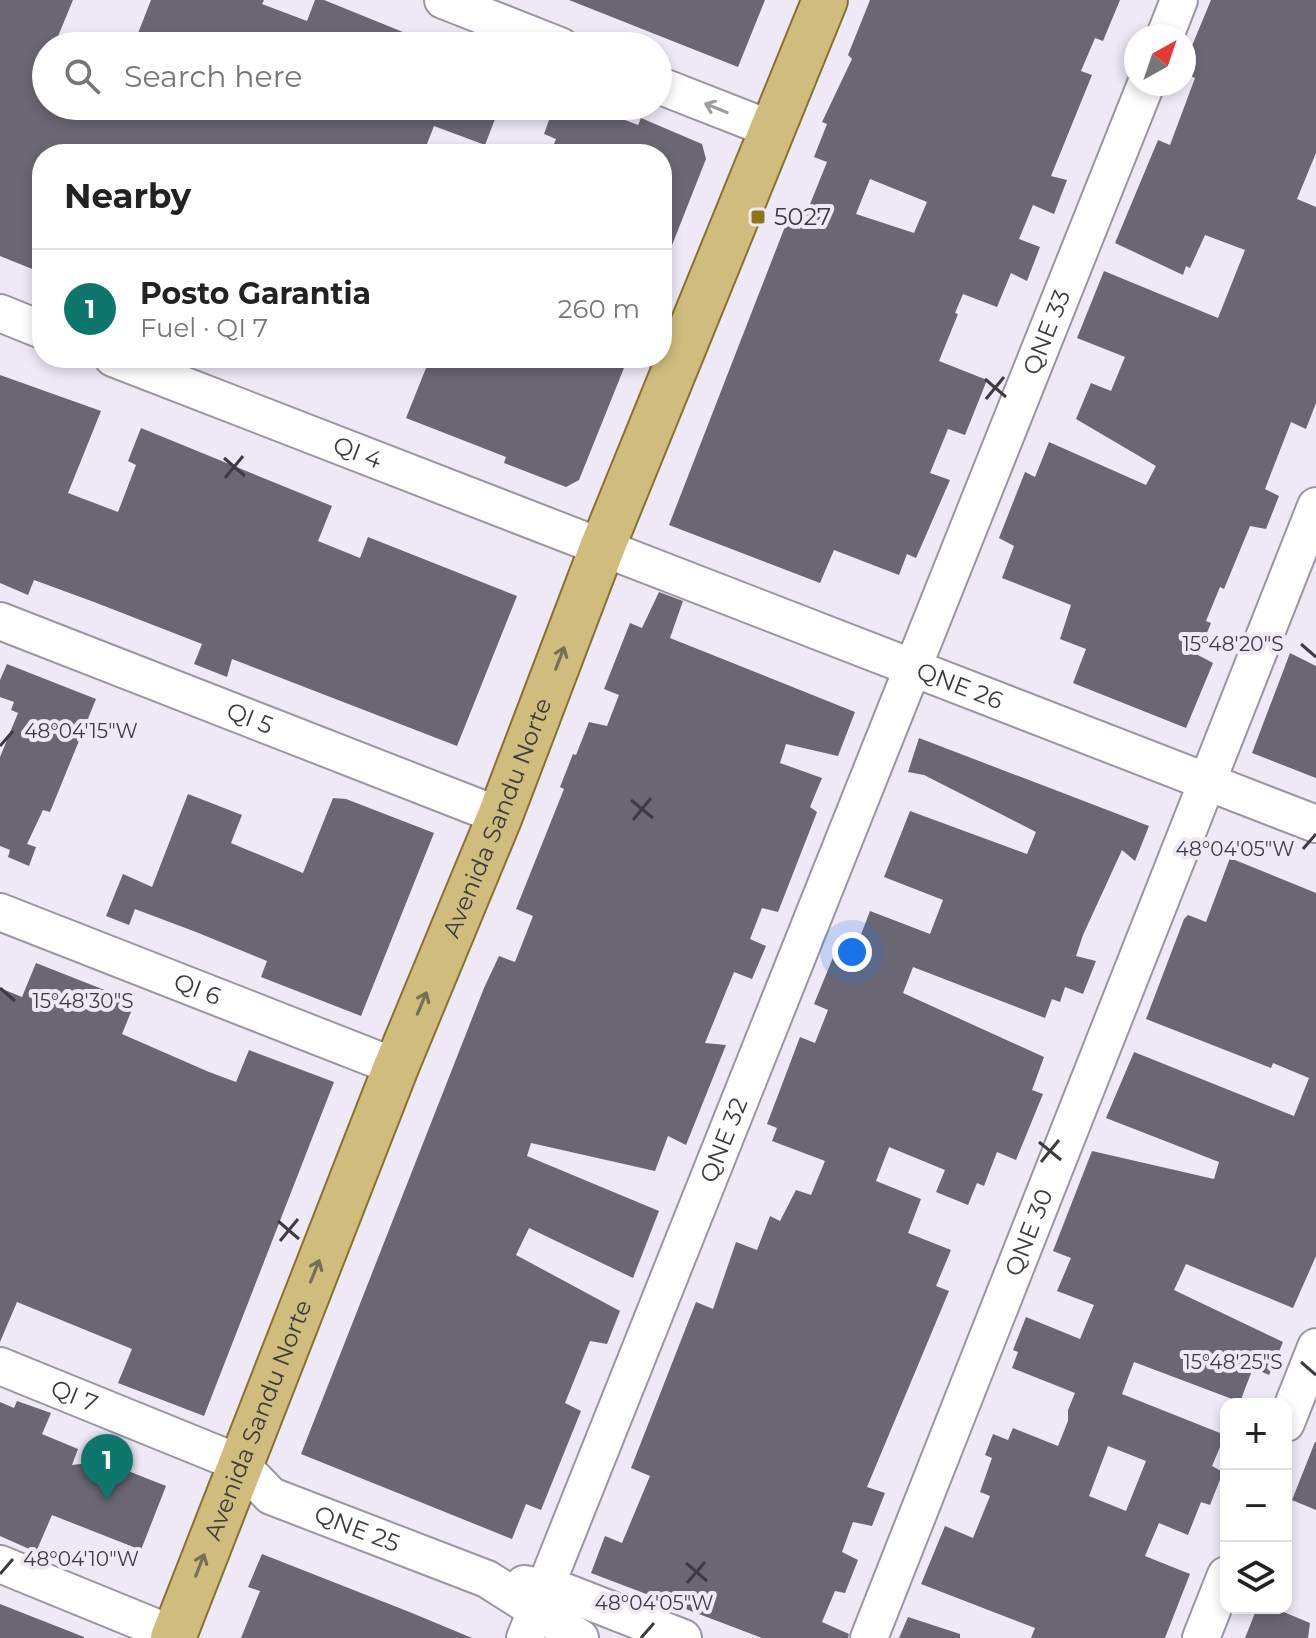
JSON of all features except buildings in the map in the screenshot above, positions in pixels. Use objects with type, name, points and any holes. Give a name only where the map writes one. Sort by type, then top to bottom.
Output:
[{"type":"main road","name":"Avenida Sandu Norte","points":[[173,1637],[396,1067],[500,816],[602,548],[825,0]]},
{"type":"street","points":[[443,0],[524,32]]},
{"type":"street","points":[[1170,24],[1179,0]]},
{"type":"street","points":[[672,90],[773,130]]},
{"type":"street","name":"QNE 33","points":[[915,669],[1141,96]]},
{"type":"street","points":[[0,313],[32,326]]},
{"type":"street","name":"QI 4","points":[[139,368],[602,548]]},
{"type":"street","name":"QNE 30","points":[[869,1638],[1316,506]]},
{"type":"street","name":"QNE 26","points":[[602,548],[1316,824]]},
{"type":"street","name":"QI 5","points":[[0,621],[500,816]]},
{"type":"street","name":"QNE 32","points":[[536,1612],[915,669]]},
{"type":"street","name":"QI 6","points":[[0,912],[396,1067]]},
{"type":"street","points":[[1292,1408],[1316,1347]]},
{"type":"street","name":"QI 7","points":[[0,1366],[239,1463]]},
{"type":"street","name":"QNE 25","points":[[239,1463],[271,1496],[487,1579],[536,1612]]},
{"type":"street","points":[[0,1564],[173,1637]]},
{"type":"street","points":[[1201,1638],[1220,1590]]},
{"type":"street","points":[[536,1612],[580,1638]]},
{"type":"street","points":[[536,1612],[683,1638]]},
{"type":"place","name":"5027","points":[[758,217]]},
{"type":"place","name":"Posto Garantia","points":[[107,1500]]}]
